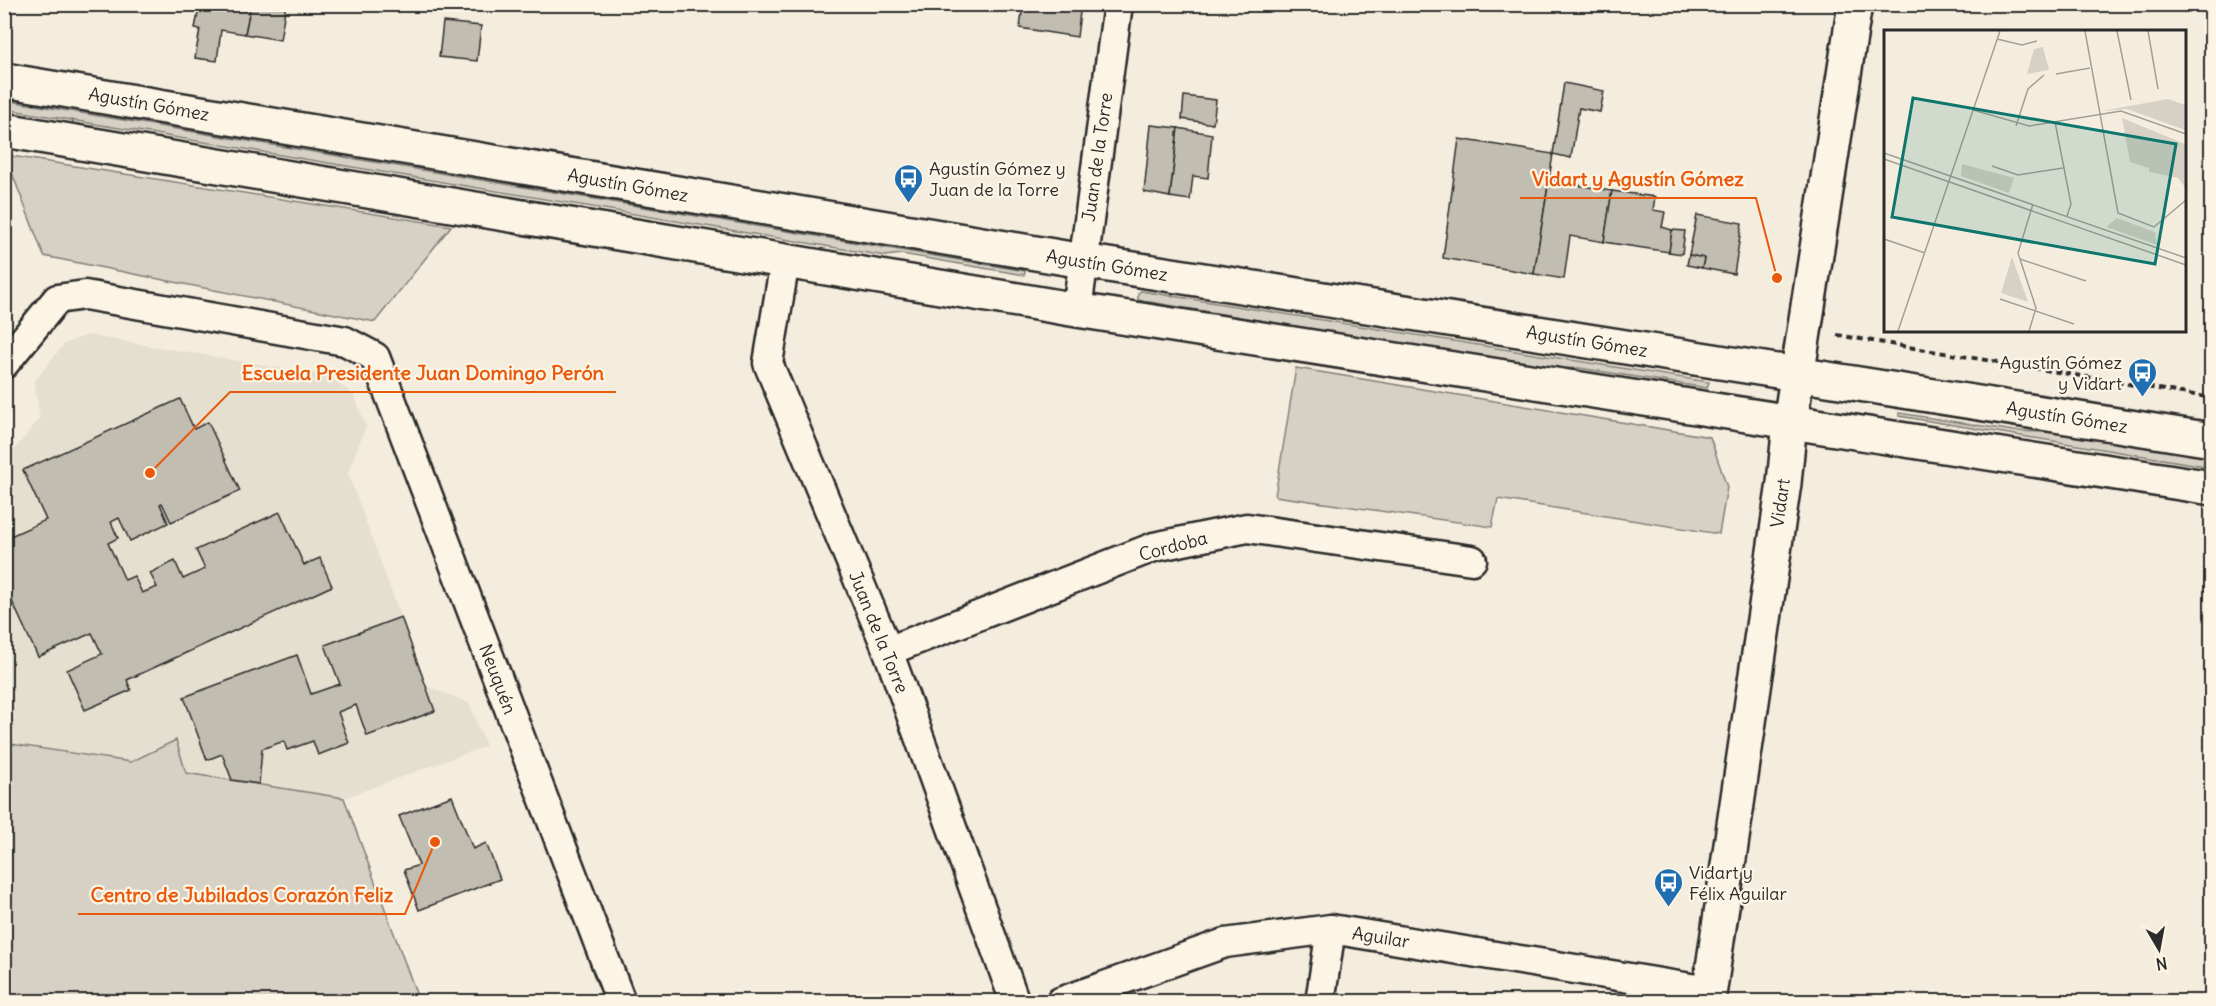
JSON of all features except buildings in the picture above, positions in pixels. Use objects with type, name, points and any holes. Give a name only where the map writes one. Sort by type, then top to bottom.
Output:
[{"type":"main road","name":"Vidart","points":[[1709,996],[1784,483],[1797,374],[1855,4]]},
{"type":"main road","name":"Agustín Gómez","points":[[4,80],[1083,261],[2211,440]]},
{"type":"main road","points":[[4,130],[1077,310],[2211,488]]},
{"type":"street","name":"Juan de la Torre","points":[[1077,310],[1118,4]]},
{"type":"street","name":"Juan de la Torre","points":[[785,261],[768,363],[888,651],[1015,1002]]},
{"type":"street","name":"Neuquén","points":[[4,364],[57,299],[86,295],[345,341],[375,357],[621,1002]]},
{"type":"street","name":"Cordoba","points":[[888,651],[1154,547],[1248,528],[1472,560]]},
{"type":"street","name":"Aguilar","points":[[1060,1002],[1225,943],[1331,929],[1709,996]]},
{"type":"street","points":[[1320,1002],[1331,929]]},
{"type":"path","points":[[1804,329],[2211,398]]},
{"type":"shaded area","points":[[4,100],[1025,271],[1025,273],[1024,275],[902,254],[885,256],[5,109]]},
{"type":"shaded area","points":[[5,155],[451,226],[375,322],[44,256]]},
{"type":"shaded area","points":[[1141,291],[1709,382],[1707,388],[1579,368],[1554,369],[1138,300],[1138,293]]},
{"type":"shaded area","points":[[87,335],[328,376],[354,395],[366,426],[348,473],[426,686],[469,703],[486,746],[344,798],[186,773],[176,740],[131,762],[5,743],[5,461],[40,418],[34,382],[64,344]]},
{"type":"shaded area","points":[[1296,368],[1710,437],[1727,487],[1719,534],[1498,499],[1492,527],[1275,496]]},
{"type":"shaded area","points":[[1899,413],[2014,431],[2070,433],[2211,456],[2211,467],[1899,416]]},
{"type":"shaded area","points":[[176,740],[186,773],[344,798],[419,1001],[5,1001],[5,743],[131,762]]},
{"type":"place","name":"Agustín Gómez y Juan de la Torre","points":[[908,204]]},
{"type":"place","name":"Vidart y Agustín Gómez","points":[[1777,278]]},
{"type":"place","name":"Agustín Gómez y Vidart","points":[[2143,398]]},
{"type":"place","name":"Escuela Presidente Juan Domingo Perón","points":[[150,473]]},
{"type":"place","name":"Centro de Jubilados Corazón Feliz","points":[[435,842]]},
{"type":"place","name":"Vidart y Félix Aguilar","points":[[1668,908]]}]
